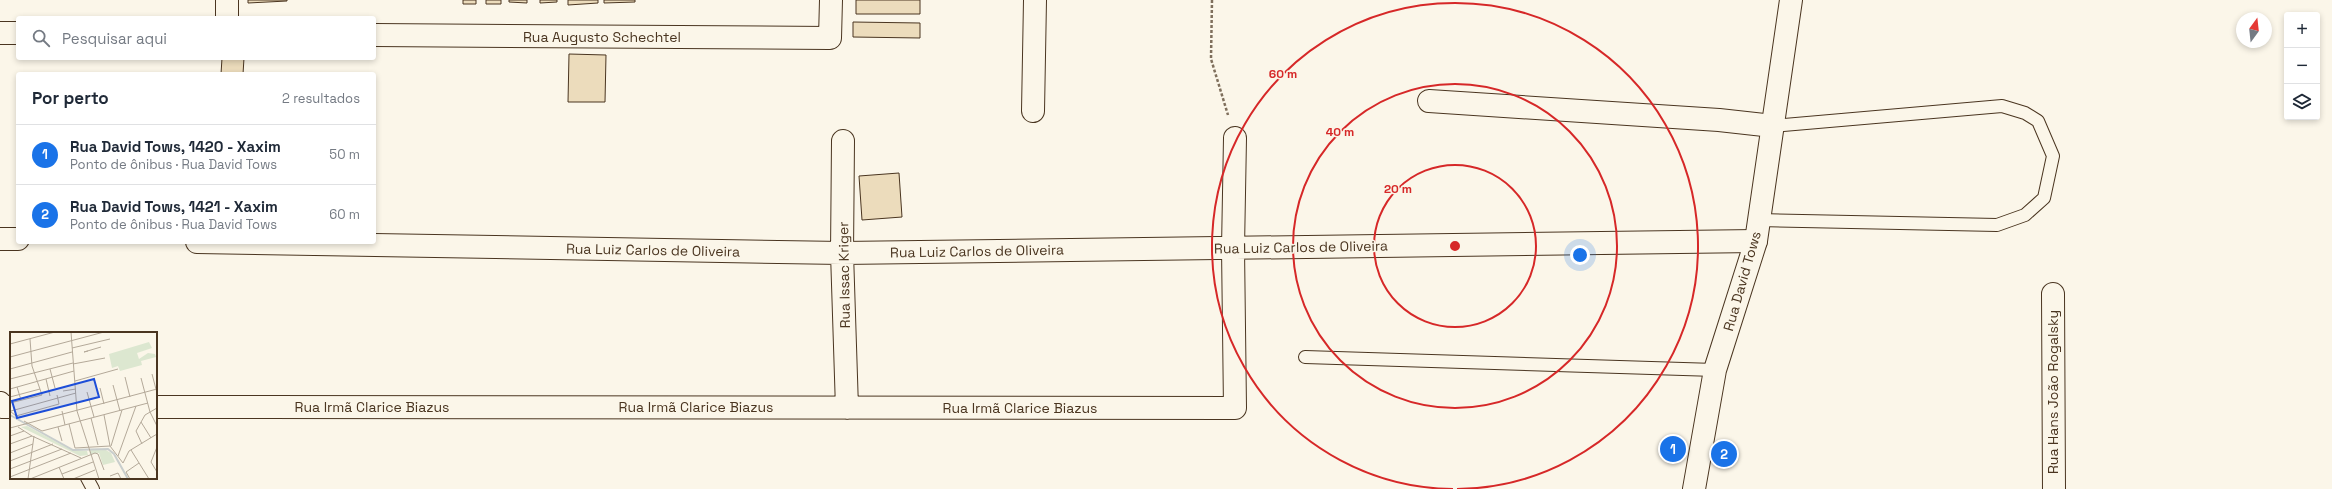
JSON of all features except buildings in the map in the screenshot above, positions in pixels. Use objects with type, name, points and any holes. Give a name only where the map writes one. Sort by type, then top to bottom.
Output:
[{"type":"street","points":[[227,0],[227,16]]},
{"type":"street","name":"Rua Augusto Schechtel","points":[[376,36],[830,38],[831,0]]},
{"type":"street","points":[[1033,111],[1035,0]]},
{"type":"street","name":"Rua David Tows","points":[[1694,489],[1715,370],[1758,231],[1791,0]]},
{"type":"street","points":[[0,33],[16,33]]},
{"type":"street","points":[[1428,101],[1720,120],[1773,126]]},
{"type":"street","points":[[1233,248],[1235,138]]},
{"type":"street","name":"Rua Issac Kriger","points":[[843,141],[842,253],[847,408]]},
{"type":"street","name":"Rua Luiz Carlos de Oliveira","points":[[315,244],[842,253],[1233,248],[1758,231]]},
{"type":"street","points":[[0,239],[16,239]]},
{"type":"street","name":"Rua Irmã Clarice Biazus","points":[[157,407],[1235,408],[1233,248]]},
{"type":"street","name":"Rua Hans João Rogalsky","points":[[2053,294],[2054,489]]},
{"type":"lane","points":[[1758,231],[1997,225],[2025,215],[2044,198],[2053,156],[2038,121],[2025,113],[2002,106],[1773,126]]},
{"type":"lane","points":[[1305,358],[1715,370]]},
{"type":"lane","points":[[88,479],[93,489]]},
{"type":"path","points":[[1212,0],[1210,58],[1235,138]]},
{"type":"place","name":"Rua David Tows, 1420 - Xaxim","points":[[1673,449]]},
{"type":"place","name":"Rua David Tows, 1421 - Xaxim","points":[[1724,454]]}]
